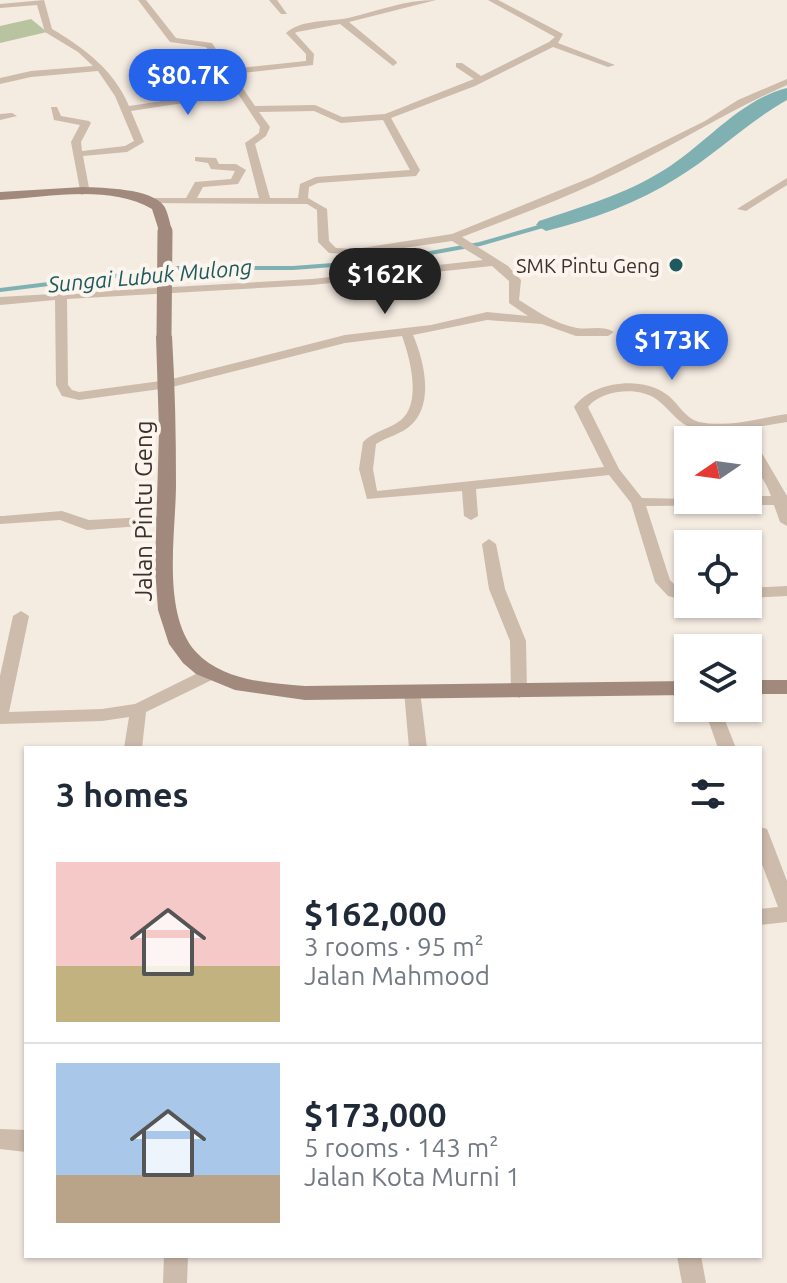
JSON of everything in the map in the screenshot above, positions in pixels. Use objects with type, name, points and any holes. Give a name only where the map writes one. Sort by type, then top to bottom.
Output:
[{"type":"main road","points":[[0,196],[122,194],[151,201]]},
{"type":"main road","name":"Jalan Pintu Geng","points":[[151,201],[163,215],[165,231],[164,336],[168,384],[166,590],[171,626],[179,645],[193,661],[212,673],[264,690],[519,692],[674,688]]},
{"type":"main road","points":[[762,687],[787,687]]},
{"type":"street","points":[[142,0],[171,38],[209,45],[254,109],[265,127],[250,143],[265,199]]},
{"type":"street","points":[[273,0],[284,12]]},
{"type":"street","points":[[127,109],[187,100],[188,78],[310,63],[312,58],[291,36],[291,30],[343,22],[416,0],[432,0]]},
{"type":"street","points":[[254,109],[315,108],[341,120],[386,117],[481,80],[552,44],[560,36],[492,0]]},
{"type":"street","points":[[0,6],[42,1],[48,30],[81,50],[100,68],[127,109],[138,145],[78,154]]},
{"type":"street","points":[[343,22],[393,63]]},
{"type":"street","points":[[552,44],[611,65]]},
{"type":"street","points":[[459,65],[481,80]]},
{"type":"street","points":[[0,81],[31,74],[100,68]]},
{"type":"street","points":[[151,201],[303,200],[320,205],[324,242],[333,251],[355,252],[458,239],[596,179],[708,123],[741,102],[787,82]]},
{"type":"street","points":[[54,109],[55,117],[86,123],[76,142],[85,193]]},
{"type":"street","points":[[0,117],[12,116]]},
{"type":"street","points":[[303,200],[306,183],[316,180],[401,176],[414,172],[386,117]]},
{"type":"street","points":[[190,201],[199,184],[234,182],[241,170],[236,167],[215,167],[212,160],[199,159]]},
{"type":"street","points":[[742,209],[787,181]]},
{"type":"street","points":[[458,239],[483,253],[515,280],[513,301],[544,321],[563,331],[608,332]]},
{"type":"street","points":[[0,301],[365,278],[408,269],[494,262]]},
{"type":"street","points":[[61,296],[62,385],[67,393],[79,396],[168,384],[345,339],[406,332],[487,316],[544,321]]},
{"type":"street","points":[[406,332],[413,351],[419,403],[416,414],[405,424],[370,442],[364,458],[372,496],[469,488],[613,470]]},
{"type":"street","points":[[674,590],[663,582],[638,502],[613,470],[581,407],[591,396],[640,390],[657,393],[690,424],[735,425],[787,418]]},
{"type":"street","points":[[762,464],[782,500],[787,522]]},
{"type":"street","points":[[469,488],[471,516]]},
{"type":"street","points":[[638,502],[782,500]]},
{"type":"street","points":[[3,520],[62,515],[87,525],[167,520]]},
{"type":"street","points":[[489,544],[497,589],[518,641],[519,692]]},
{"type":"street","points":[[762,592],[787,591]]},
{"type":"street","points":[[21,616],[0,716],[73,716],[138,709],[212,673]]},
{"type":"street","points":[[412,691],[418,746]]},
{"type":"street","points":[[133,746],[138,709]]},
{"type":"street","points":[[717,722],[726,746]]},
{"type":"street","points":[[762,839],[787,906]]},
{"type":"street","points":[[762,917],[787,914]]},
{"type":"street","points":[[0,1139],[24,1141]]},
{"type":"street","points":[[175,1283],[176,1258]]},
{"type":"street","points":[[689,1258],[694,1283]]},
{"type":"green space","points":[[31,19],[47,32],[0,43],[0,26]]},
{"type":"waterway","name":"Sungai Lubuk Mulong","points":[[546,225],[610,204],[671,174],[744,117],[787,93]]},
{"type":"waterway","name":"Sungai Lubuk Mulong","points":[[0,290],[178,268],[293,268],[386,261],[480,244],[546,225]]},
{"type":"place","name":"SMK Pintu Geng","points":[[676,265]]}]
